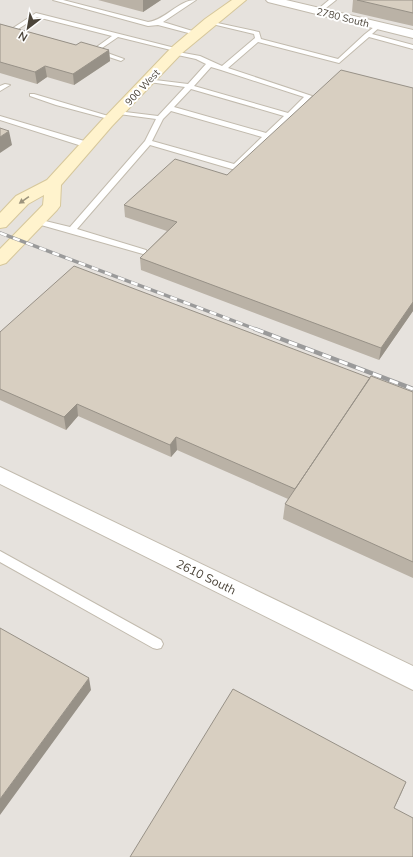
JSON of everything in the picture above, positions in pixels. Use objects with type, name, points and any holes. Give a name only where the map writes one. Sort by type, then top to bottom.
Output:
[{"type":"main road","name":"900 West","points":[[0,223],[22,200],[53,184],[176,51],[237,0]]},
{"type":"main road","points":[[0,259],[51,206],[53,184]]},
{"type":"street","name":"2780 South","points":[[272,0],[294,2],[320,11],[413,34]]},
{"type":"street","name":"2610 South","points":[[0,475],[413,678]]},
{"type":"lane","points":[[56,0],[148,24],[158,24],[196,33]]},
{"type":"lane","points":[[158,24],[193,0]]},
{"type":"lane","points":[[320,11],[333,0]]},
{"type":"lane","points":[[13,30],[36,15],[198,57],[223,69],[309,96],[235,167],[148,142]]},
{"type":"lane","points":[[210,22],[257,34],[258,39],[223,69]]},
{"type":"lane","points":[[256,40],[339,61],[378,26]]},
{"type":"lane","points":[[117,35],[94,51],[121,59]]},
{"type":"lane","points":[[368,35],[413,46]]},
{"type":"lane","points":[[72,230],[148,142],[160,118],[210,64]]},
{"type":"lane","points":[[149,80],[188,86],[288,116]]},
{"type":"lane","points":[[0,90],[7,85]]},
{"type":"lane","points":[[32,96],[58,104],[116,115],[160,118]]},
{"type":"lane","points":[[169,108],[268,136]]},
{"type":"lane","points":[[0,118],[88,145]]},
{"type":"lane","points":[[37,221],[143,252]]},
{"type":"lane","points":[[0,556],[157,644]]},
{"type":"shaded area","points":[[0,0],[413,0],[413,857],[0,857]]},
{"type":"building","points":[[357,0],[413,0],[413,13]]},
{"type":"building","points":[[0,24],[76,45],[81,42],[109,50],[73,74],[45,66],[35,72],[0,62]]},
{"type":"building","points":[[341,70],[413,88],[413,302],[381,348],[140,258],[177,222],[124,205],[175,159],[227,175]]},
{"type":"building","points":[[0,128],[9,131],[0,137]]},
{"type":"building","points":[[74,266],[370,378],[295,489],[176,437],[170,445],[77,404],[64,417],[0,389],[0,332]]},
{"type":"building","points":[[371,376],[413,392],[413,562],[285,504]]},
{"type":"building","points":[[0,628],[89,678],[0,799]]},
{"type":"building","points":[[233,689],[406,782],[394,808],[413,818],[413,857],[130,857]]},
{"type":"railway","points":[[0,233],[258,330]]},
{"type":"railway","points":[[255,329],[413,389]]}]
